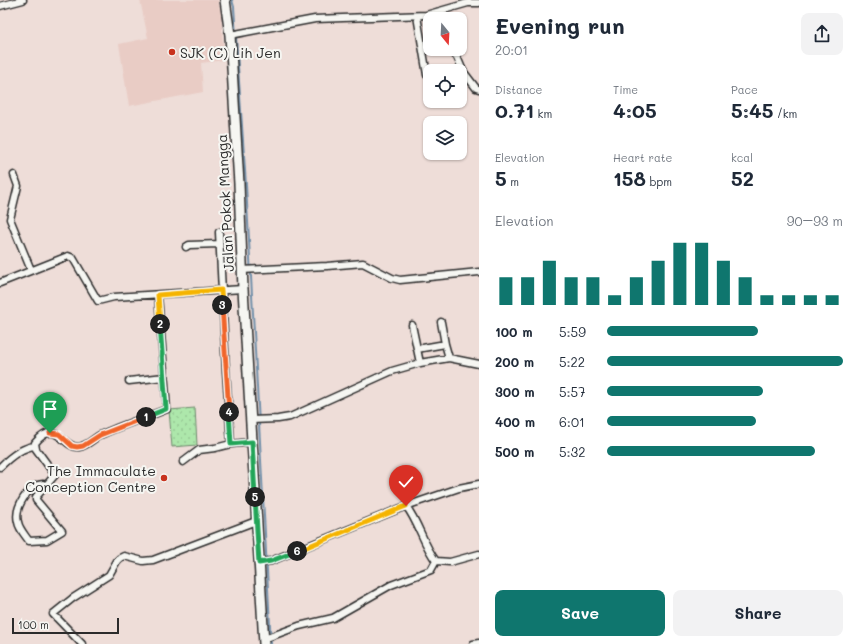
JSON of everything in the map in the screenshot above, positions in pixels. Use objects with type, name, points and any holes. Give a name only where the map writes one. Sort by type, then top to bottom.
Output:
[{"type":"main road","name":"Jalan Pokok Mangga","points":[[225,0],[232,34],[244,270],[243,290],[253,420],[252,442],[256,521],[261,563],[264,642]]},
{"type":"street","points":[[0,6],[23,0]]},
{"type":"street","points":[[438,12],[468,3],[479,3]]},
{"type":"street","points":[[232,34],[315,19],[423,15]]},
{"type":"street","points":[[417,16],[425,64]]},
{"type":"street","points":[[456,56],[463,71],[476,88],[479,89]]},
{"type":"street","points":[[14,175],[18,186],[10,219],[31,270]]},
{"type":"street","points":[[219,232],[221,290],[231,444]]},
{"type":"street","points":[[186,247],[188,245],[219,244]]},
{"type":"street","points":[[0,284],[31,270],[71,256],[98,301],[114,297],[243,290]]},
{"type":"street","points":[[244,270],[363,263],[392,278],[400,280],[479,272]]},
{"type":"street","points":[[35,446],[35,443],[39,438],[44,434],[50,433],[59,434],[72,446],[83,446],[100,435],[166,409],[158,295]]},
{"type":"street","points":[[441,322],[449,358]]},
{"type":"street","points":[[412,324],[420,363]]},
{"type":"street","points":[[417,349],[446,344]]},
{"type":"street","points":[[253,420],[290,417],[392,371],[420,363],[449,358],[479,364]]},
{"type":"street","points":[[129,381],[164,377]]},
{"type":"street","points":[[183,462],[199,450],[252,442]]},
{"type":"street","points":[[0,467],[28,447],[35,446]]},
{"type":"street","points":[[35,446],[55,475],[36,497],[36,500],[62,531],[48,540],[29,541],[18,523],[20,504],[37,485],[43,484],[45,486]]},
{"type":"street","points":[[261,563],[271,561],[406,506],[459,488],[479,484]]},
{"type":"street","points":[[406,506],[414,516],[431,554],[436,561]]},
{"type":"street","points":[[82,644],[53,614],[73,598],[110,575],[120,558],[124,556],[143,560],[153,560],[256,521]]},
{"type":"street","points":[[436,561],[450,562],[479,554]]},
{"type":"street","points":[[264,642],[273,636],[299,626],[333,618],[391,585],[431,570],[436,561]]},
{"type":"street","points":[[473,644],[479,643]]},
{"type":"shaded area","name":"SJK (C) Lih Jen","points":[[140,0],[218,0],[221,13],[224,60],[201,63],[203,92],[129,106],[119,44],[148,38]]},
{"type":"green space","points":[[195,408],[197,445],[172,447],[169,410]]},
{"type":"waterway","points":[[232,0],[234,7],[246,185],[271,644]]},
{"type":"place","name":"SJK (C) Lih Jen","points":[[172,52]]},
{"type":"place","name":"The Immaculate Conception Centre","points":[[164,478]]},
{"type":"route","points":[[50,433],[59,434],[72,446],[83,446],[100,435],[166,409],[158,295],[221,290],[231,444],[252,442],[259,563],[271,561],[406,506]]}]
